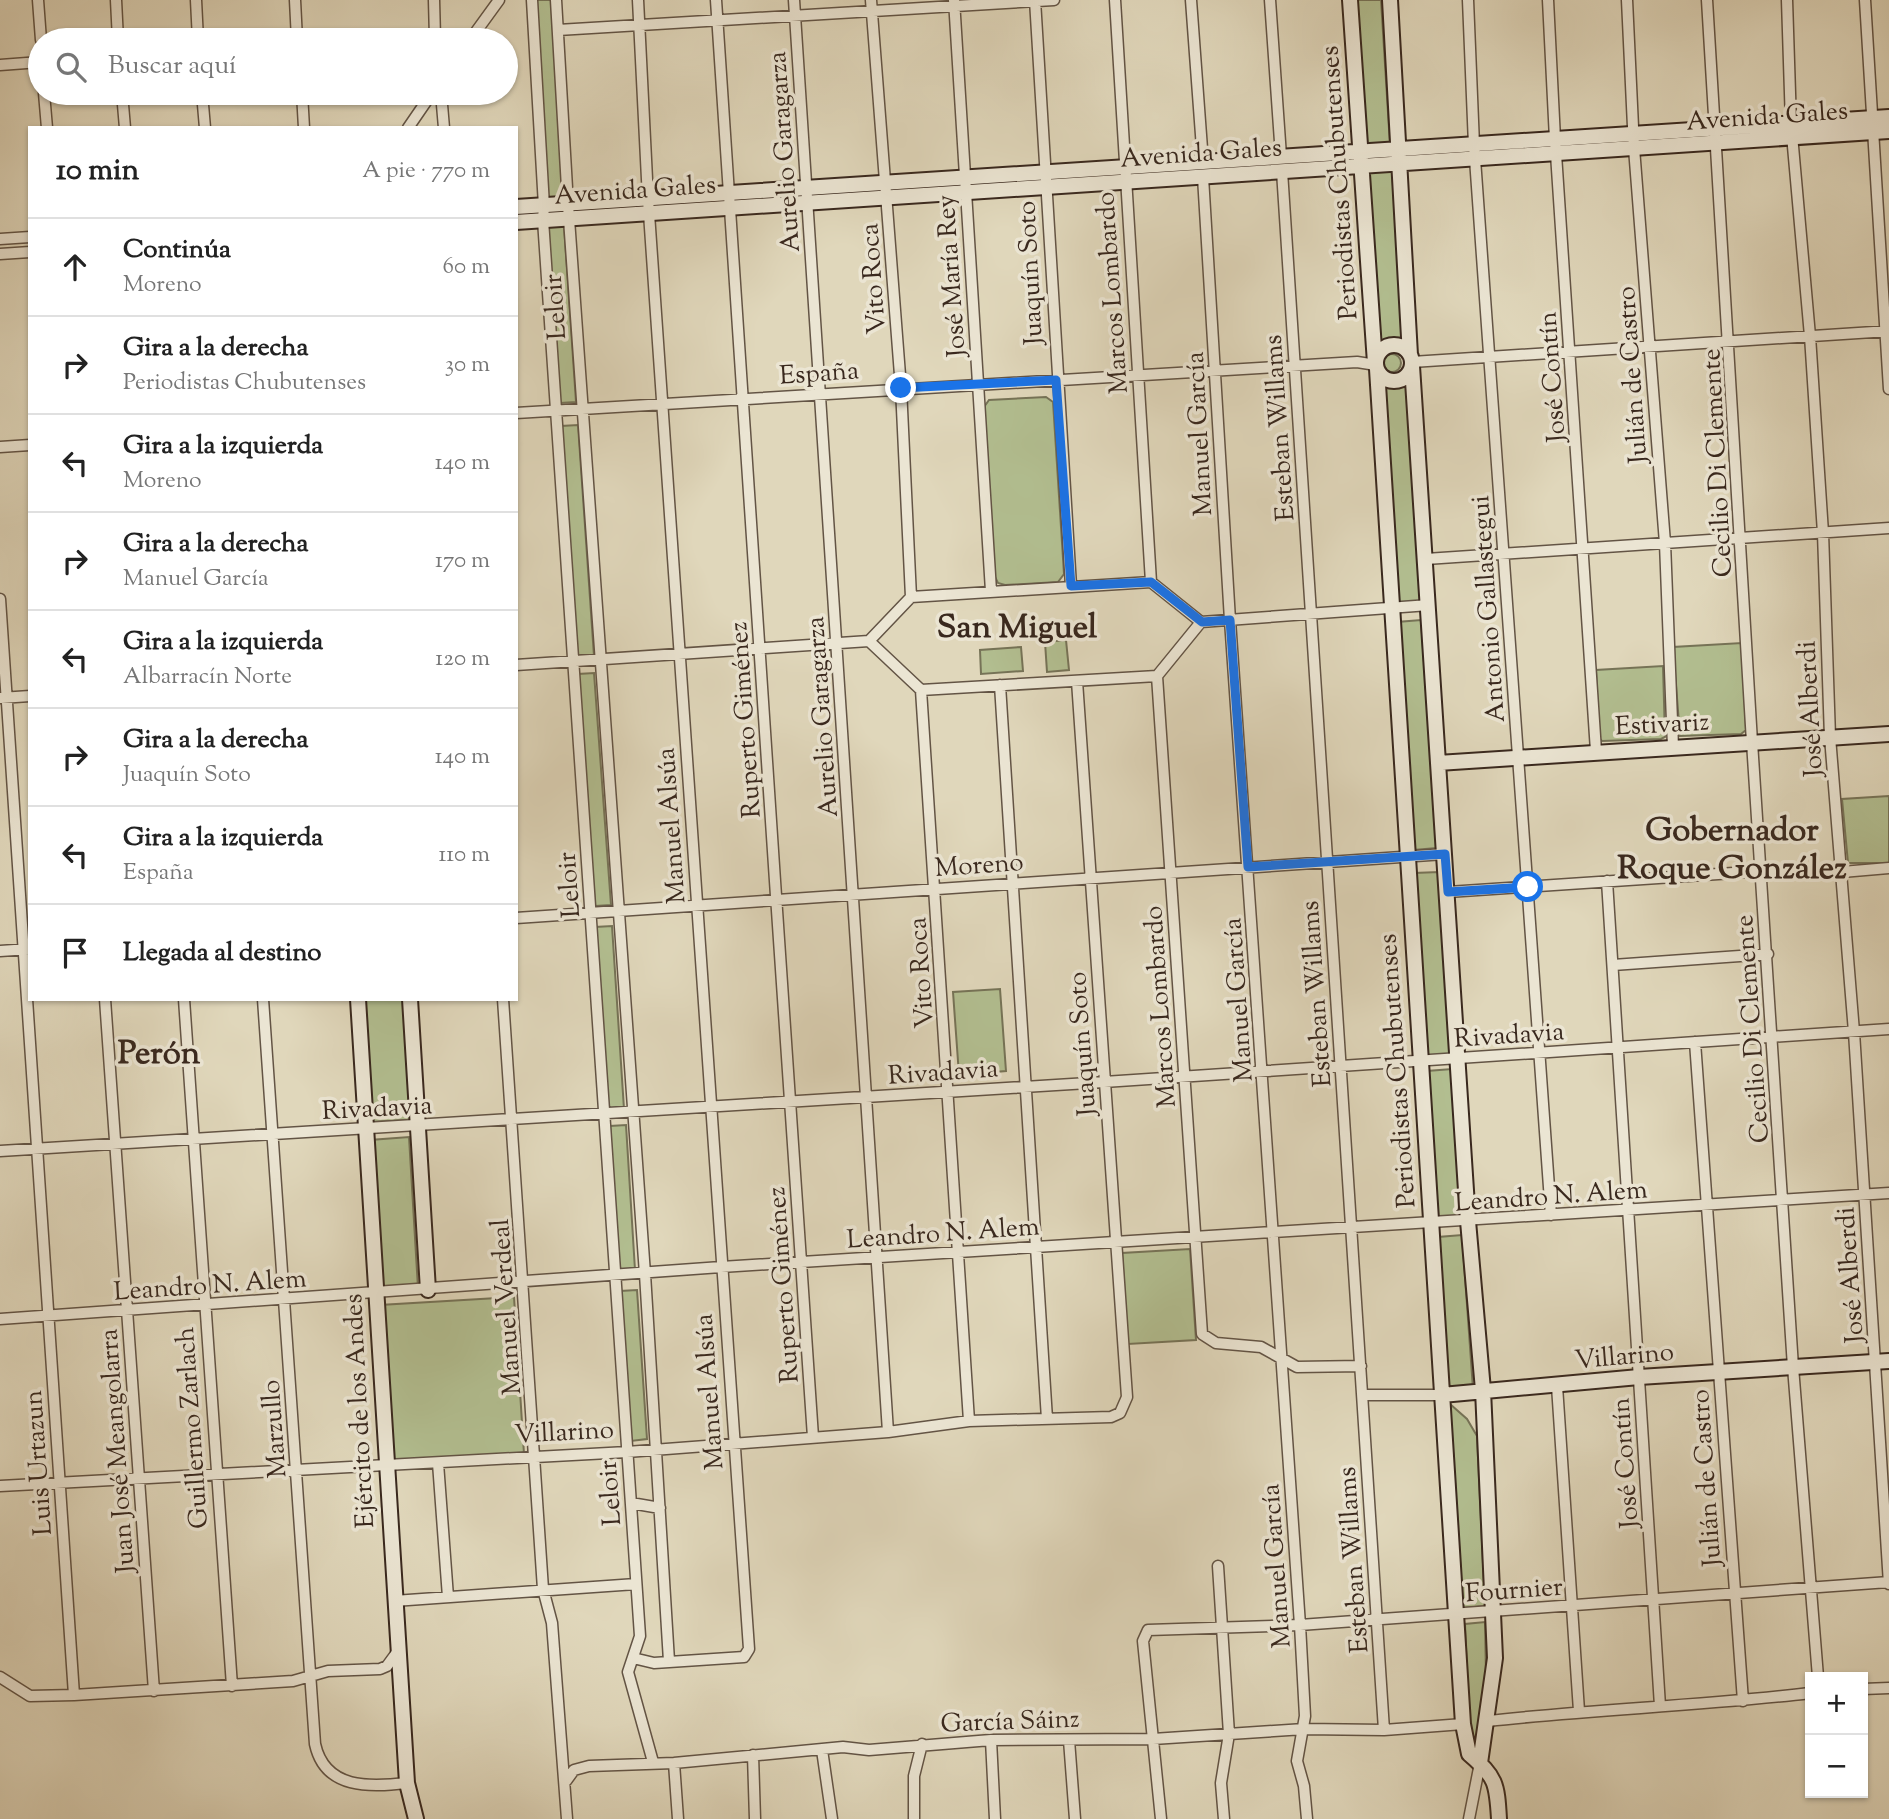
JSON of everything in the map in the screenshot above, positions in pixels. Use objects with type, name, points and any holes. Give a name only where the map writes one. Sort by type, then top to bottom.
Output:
[{"type":"street","points":[[38,0],[40,28]]},
{"type":"street","points":[[116,0],[117,28]]},
{"type":"street","points":[[196,0],[197,28]]},
{"type":"street","points":[[295,0],[296,28]]},
{"type":"street","points":[[434,0],[435,28]]},
{"type":"street","points":[[479,28],[499,0]]},
{"type":"street","name":"Leloir","points":[[532,0],[555,411],[606,1114],[640,1636],[628,1672],[653,1762]]},
{"type":"street","name":"Leloir","points":[[556,0],[568,211],[645,1273],[669,1661]]},
{"type":"street","name":"Manuel Alsúa","points":[[638,0],[648,206],[720,1268],[749,1650],[744,1657],[669,1661]]},
{"type":"street","name":"Ruperto Giménez","points":[[716,0],[727,200],[743,398],[813,1437]]},
{"type":"street","name":"Aurelio Garagarza","points":[[794,0],[822,393],[888,1432]]},
{"type":"street","points":[[558,30],[795,17],[871,6],[1055,0]]},
{"type":"street","name":"Marcos Lombardo","points":[[1115,0],[1123,166],[1151,582]]},
{"type":"street","name":"Manuel García","points":[[1191,0],[1230,620],[1300,1625],[1304,1729],[1297,1761],[1304,1786],[1307,1819]]},
{"type":"street","name":"Esteban Willams","points":[[1270,0],[1384,1730]]},
{"type":"street","name":"Periodistas Chubutenses","points":[[1350,0],[1463,1724],[1466,1749],[1489,1770],[1494,1779],[1499,1819]]},
{"type":"street","points":[[1390,0],[1397,157],[1426,559],[1468,1222],[1483,1390],[1493,1611],[1495,1658],[1488,1721],[1469,1819]]},
{"type":"street","name":"Antonio Gallastegui","points":[[1468,0],[1490,357],[1551,1215]]},
{"type":"street","name":"José Contín","points":[[1548,0],[1555,146],[1596,751]]},
{"type":"street","name":"Julián de Castro","points":[[1628,0],[1634,141],[1665,543],[1673,747]]},
{"type":"street","name":"Cecilio Di Clemente","points":[[1707,0],[1793,1367],[1818,1672]]},
{"type":"street","name":"José Alberdi","points":[[1787,0],[1792,130],[1810,336],[1823,533],[1830,737],[1865,1195],[1882,1361],[1889,1583]]},
{"type":"street","points":[[1865,0],[1889,389]]},
{"type":"street","name":"Juaquín Soto","points":[[1035,1],[1056,380],[1071,586]]},
{"type":"street","name":"José María Rey","points":[[954,3],[991,591]]},
{"type":"street","name":"Vito Roca","points":[[871,6],[901,388],[911,597]]},
{"type":"street","points":[[0,65],[28,63]]},
{"type":"street","points":[[45,105],[47,126]]},
{"type":"street","points":[[123,105],[125,126]]},
{"type":"street","points":[[203,105],[205,126]]},
{"type":"street","points":[[303,105],[304,126]]},
{"type":"street","points":[[409,126],[424,105]]},
{"type":"street","points":[[442,105],[444,126]]},
{"type":"street","name":"Avenida Gales","points":[[518,221],[543,213],[727,200],[886,190],[965,193],[1123,166],[1203,169],[1476,152],[1871,125],[1889,117]]},
{"type":"street","name":"Avenida Gales","points":[[1871,125],[1889,131]]},
{"type":"street","name":"Avenida Gales","points":[[886,190],[964,177],[1125,183],[1203,169]]},
{"type":"street","name":"Avenida Gales","points":[[518,207],[543,213]]},
{"type":"street","points":[[0,239],[28,237]]},
{"type":"street","points":[[0,254],[28,251]]},
{"type":"street","points":[[1411,361],[1887,331]]},
{"type":"street","points":[[1389,345],[1402,346],[1411,361],[1406,376],[1395,381],[1384,378],[1376,366],[1379,352],[1389,345]]},
{"type":"street","name":"España","points":[[518,413],[1357,362],[1376,366]]},
{"type":"street","points":[[0,447],[28,445]]},
{"type":"street","points":[[1426,559],[1889,528]]},
{"type":"street","points":[[518,665],[869,641],[911,597],[991,591],[1151,582],[1202,622],[1429,605]]},
{"type":"street","name":"Luis Urtazun","points":[[0,599],[3,697],[28,969]]},
{"type":"street","points":[[869,641],[921,690],[1157,676],[1202,622]]},
{"type":"street","name":"Marcos Lombardo","points":[[1157,676],[1202,1334],[1216,1343],[1261,1347],[1283,1361]]},
{"type":"street","name":"Juaquín Soto","points":[[1077,681],[1127,1397],[1124,1405]]},
{"type":"street","points":[[1000,685],[1047,1419]]},
{"type":"street","name":"Vito Roca","points":[[921,690],[969,1421]]},
{"type":"street","points":[[3,697],[28,696]]},
{"type":"street","name":"Estivariz","points":[[1438,763],[1889,734]]},
{"type":"street","name":"Moreno","points":[[518,918],[1445,854]]},
{"type":"street","points":[[1448,892],[1763,871],[1842,872],[1889,868]]},
{"type":"street","name":"José Contín","points":[[1607,881],[1660,1706]]},
{"type":"street","points":[[0,951],[27,949]]},
{"type":"street","points":[[1613,965],[1768,954]]},
{"type":"street","name":"Luis Urtazun","points":[[30,1001],[37,1149],[75,1695]]},
{"type":"street","name":"Juan José Meangolarra","points":[[105,1001],[154,1691]]},
{"type":"street","name":"Guillermo Zarlach","points":[[184,1001],[215,1473],[232,1686]]},
{"type":"street","name":"Marzullo","points":[[263,1001],[318,1758],[335,1774],[354,1784],[366,1787],[407,1783]]},
{"type":"street","name":"Ejército de los Andes","points":[[358,1001],[397,1651],[407,1783],[416,1819]]},
{"type":"street","points":[[410,1001],[428,1290]]},
{"type":"street","name":"Manuel Verdeal","points":[[503,1001],[543,1589],[552,1623],[567,1819]]},
{"type":"street","name":"Rivadavia","points":[[0,1151],[1263,1072],[1889,1029]]},
{"type":"street","name":"Julián de Castro","points":[[1695,1042],[1743,1702]]},
{"type":"street","name":"Leandro N. Alem","points":[[0,1319],[802,1262],[1274,1232],[1431,1225],[1889,1193]]},
{"type":"street","points":[[1283,1361],[1309,1369],[1361,1366]]},
{"type":"street","name":"Villarino","points":[[1363,1395],[1442,1395],[1639,1377],[1882,1361]]},
{"type":"street","points":[[1557,1386],[1579,1711]]},
{"type":"street","name":"Villarino","points":[[0,1486],[656,1450],[888,1432],[969,1421],[1111,1417],[1120,1413],[1124,1405]]},
{"type":"street","points":[[438,1463],[448,1597]]},
{"type":"street","points":[[631,1503],[660,1508]]},
{"type":"street","points":[[1218,1566],[1229,1734],[1222,1771],[1224,1819]]},
{"type":"street","name":"Fournier","points":[[1153,1739],[1143,1636],[1154,1629],[1300,1625],[1889,1583]]},
{"type":"street","points":[[394,1601],[636,1584]]},
{"type":"street","points":[[0,1677],[30,1696],[232,1686],[311,1677],[328,1671],[380,1669],[387,1666],[397,1651]]},
{"type":"street","points":[[634,1658],[654,1663],[669,1661]]},
{"type":"street","points":[[1868,1689],[1889,1688]]},
{"type":"street","points":[[1488,1721],[1579,1711],[1743,1702],[1805,1694]]},
{"type":"street","name":"García Sáinz","points":[[566,1781],[579,1768],[822,1750],[869,1750],[991,1740],[1153,1739],[1304,1729],[1384,1730],[1463,1724]]},
{"type":"street","points":[[1153,1739],[1161,1819]]},
{"type":"street","points":[[991,1740],[995,1819]]},
{"type":"street","points":[[1069,1740],[1075,1819]]},
{"type":"street","points":[[914,1819],[914,1776],[922,1744]]},
{"type":"street","points":[[822,1750],[832,1819]]},
{"type":"street","points":[[754,1755],[755,1819]]},
{"type":"street","points":[[674,1763],[678,1819]]},
{"type":"green space","points":[[534,0],[551,0],[564,200],[548,201]]},
{"type":"green space","points":[[1356,0],[1381,0],[1390,145],[1366,146]]},
{"type":"green space","points":[[1392,170],[1403,342],[1391,340],[1378,344],[1367,172]]},
{"type":"green space","points":[[564,226],[576,402],[560,403],[548,227]]},
{"type":"green space","points":[[1388,354],[1396,354],[1401,363],[1399,370],[1388,372],[1383,367],[1383,359]]},
{"type":"green space","points":[[1406,381],[1422,602],[1397,604],[1381,383],[1394,386]]},
{"type":"green space","points":[[1046,397],[1053,402],[1064,574],[1058,582],[1005,585],[998,583],[995,577],[984,407],[989,400]]},
{"type":"green space","points":[[578,425],[594,656],[577,657],[561,426]]},
{"type":"green space","points":[[1421,620],[1437,848],[1413,850],[1397,622]]},
{"type":"green space","points":[[1066,640],[1069,670],[1047,672],[1045,642]]},
{"type":"green space","points":[[1742,643],[1746,730],[1741,734],[1680,736],[1673,647]]},
{"type":"green space","points":[[1021,647],[1023,671],[981,674],[980,650]]},
{"type":"green space","points":[[1663,666],[1665,737],[1602,741],[1599,738],[1596,670]]},
{"type":"green space","points":[[594,673],[611,905],[595,906],[578,674]]},
{"type":"green space","points":[[1889,796],[1889,863],[1848,863],[1842,799]]},
{"type":"green space","points":[[1439,872],[1452,1054],[1427,1056],[1414,873]]},
{"type":"green space","points":[[612,926],[624,1109],[608,1110],[595,927]]},
{"type":"green space","points":[[1000,989],[1006,1071],[959,1075],[953,992]]},
{"type":"green space","points":[[363,1001],[403,1001],[410,1120],[371,1122]]},
{"type":"green space","points":[[1452,1069],[1462,1223],[1438,1224],[1427,1071]]},
{"type":"green space","points":[[626,1125],[635,1270],[619,1271],[610,1126]]},
{"type":"green space","points":[[409,1137],[418,1288],[379,1290],[370,1140]]},
{"type":"green space","points":[[1462,1235],[1473,1389],[1449,1391],[1438,1237]]},
{"type":"green space","points":[[1190,1249],[1196,1340],[1128,1344],[1122,1253]]},
{"type":"green space","points":[[637,1290],[647,1439],[631,1441],[620,1291]]},
{"type":"green space","points":[[514,1297],[524,1454],[390,1462],[380,1305]]},
{"type":"green space","points":[[1450,1404],[1467,1419],[1477,1436],[1485,1606],[1463,1608]]},
{"type":"green space","points":[[1485,1622],[1486,1676],[1478,1736],[1470,1740],[1465,1624]]},
{"type":"district","name":"San Miguel","points":[[1017,625]]},
{"type":"district","name":"Gobernador Roque González","points":[[1732,847]]},
{"type":"district","name":"Perón","points":[[159,1051]]},
{"type":"route","points":[[901,388],[1056,380],[1071,586],[1151,582],[1202,622],[1230,620],[1248,867],[1445,854],[1448,892],[1528,887]]}]
